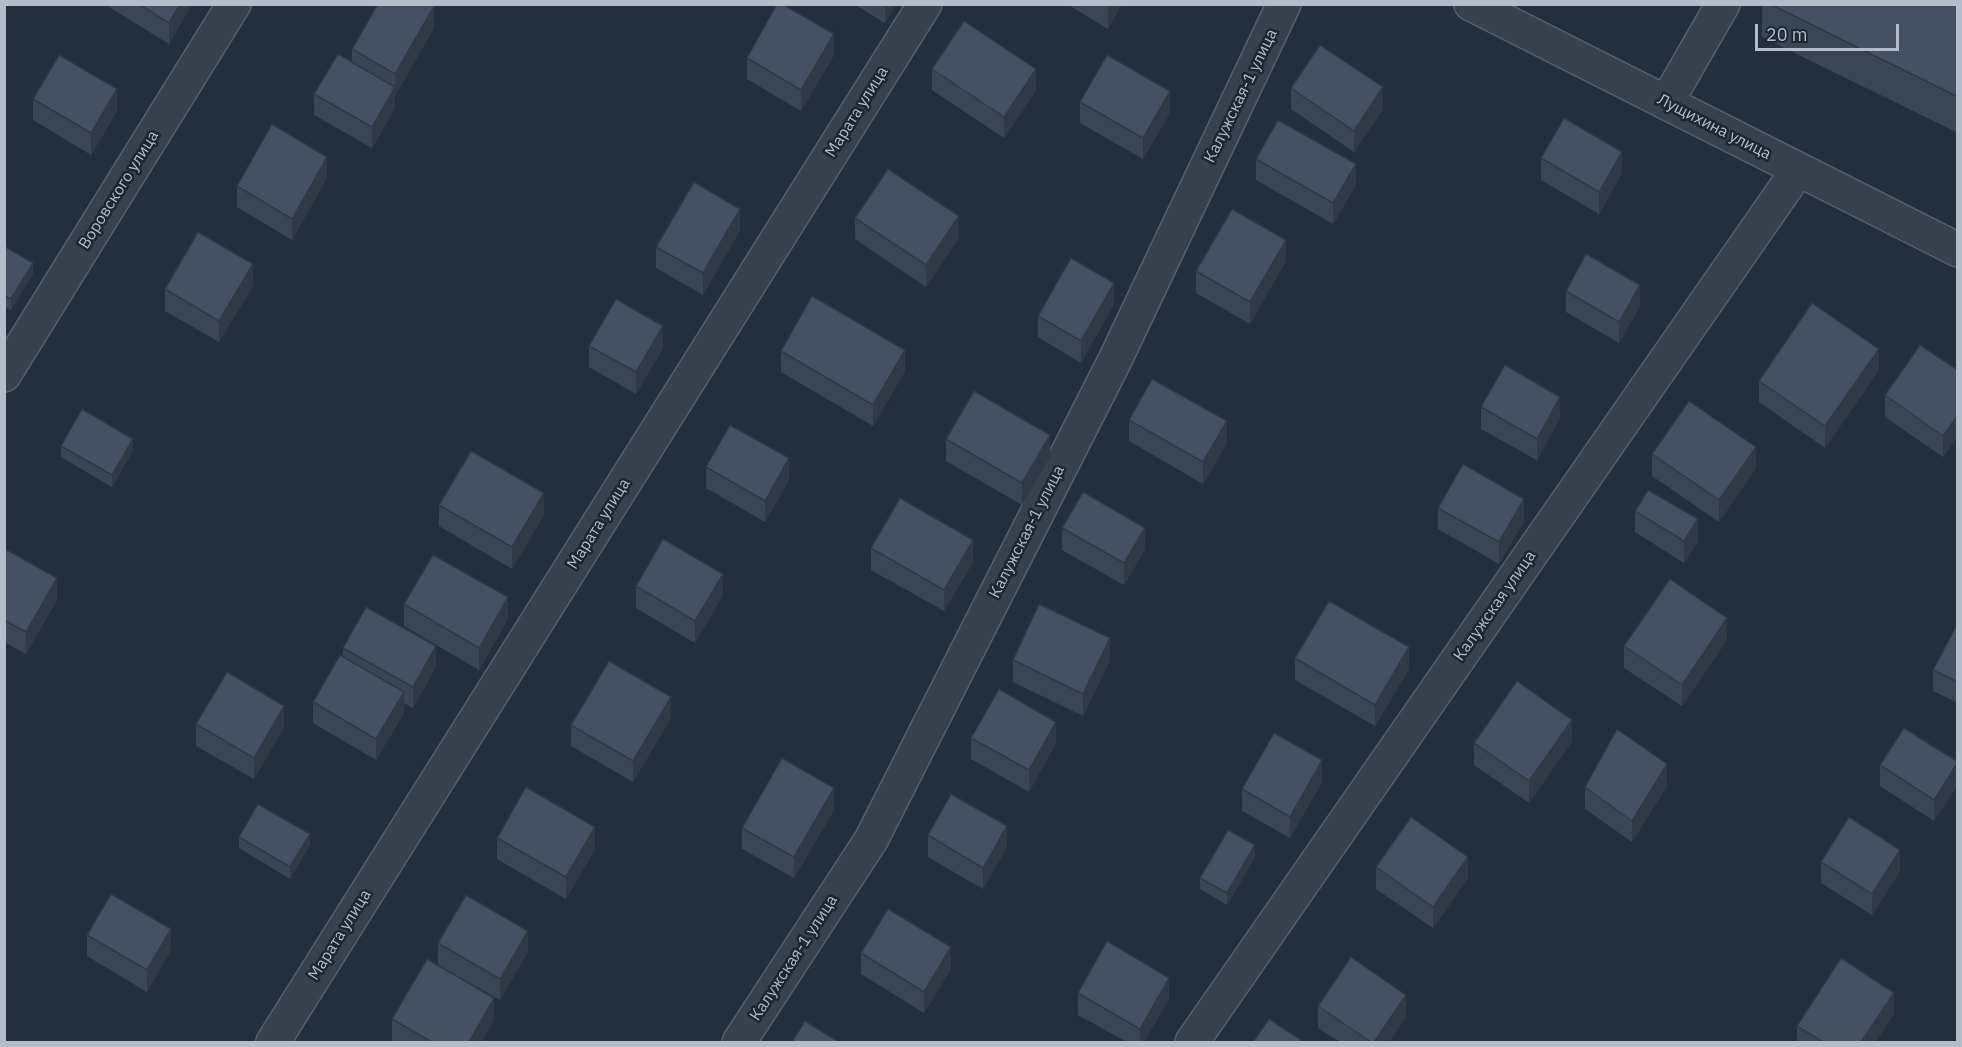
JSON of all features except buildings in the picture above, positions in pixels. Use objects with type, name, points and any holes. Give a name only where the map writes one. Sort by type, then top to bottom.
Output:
[{"type":"street","name":"Воровского улица","points":[[4,375],[234,4]]},
{"type":"street","name":"Марата улица","points":[[273,1042],[925,4]]},
{"type":"street","name":"Калужская-1 улица","points":[[739,1042],[871,840],[1115,360],[1284,4]]},
{"type":"street","name":"Лущихина улица","points":[[1471,4],[1958,250]]},
{"type":"street","points":[[1666,103],[1723,4]]},
{"type":"street","name":"Калужская улица","points":[[1192,1042],[1798,170]]}]
